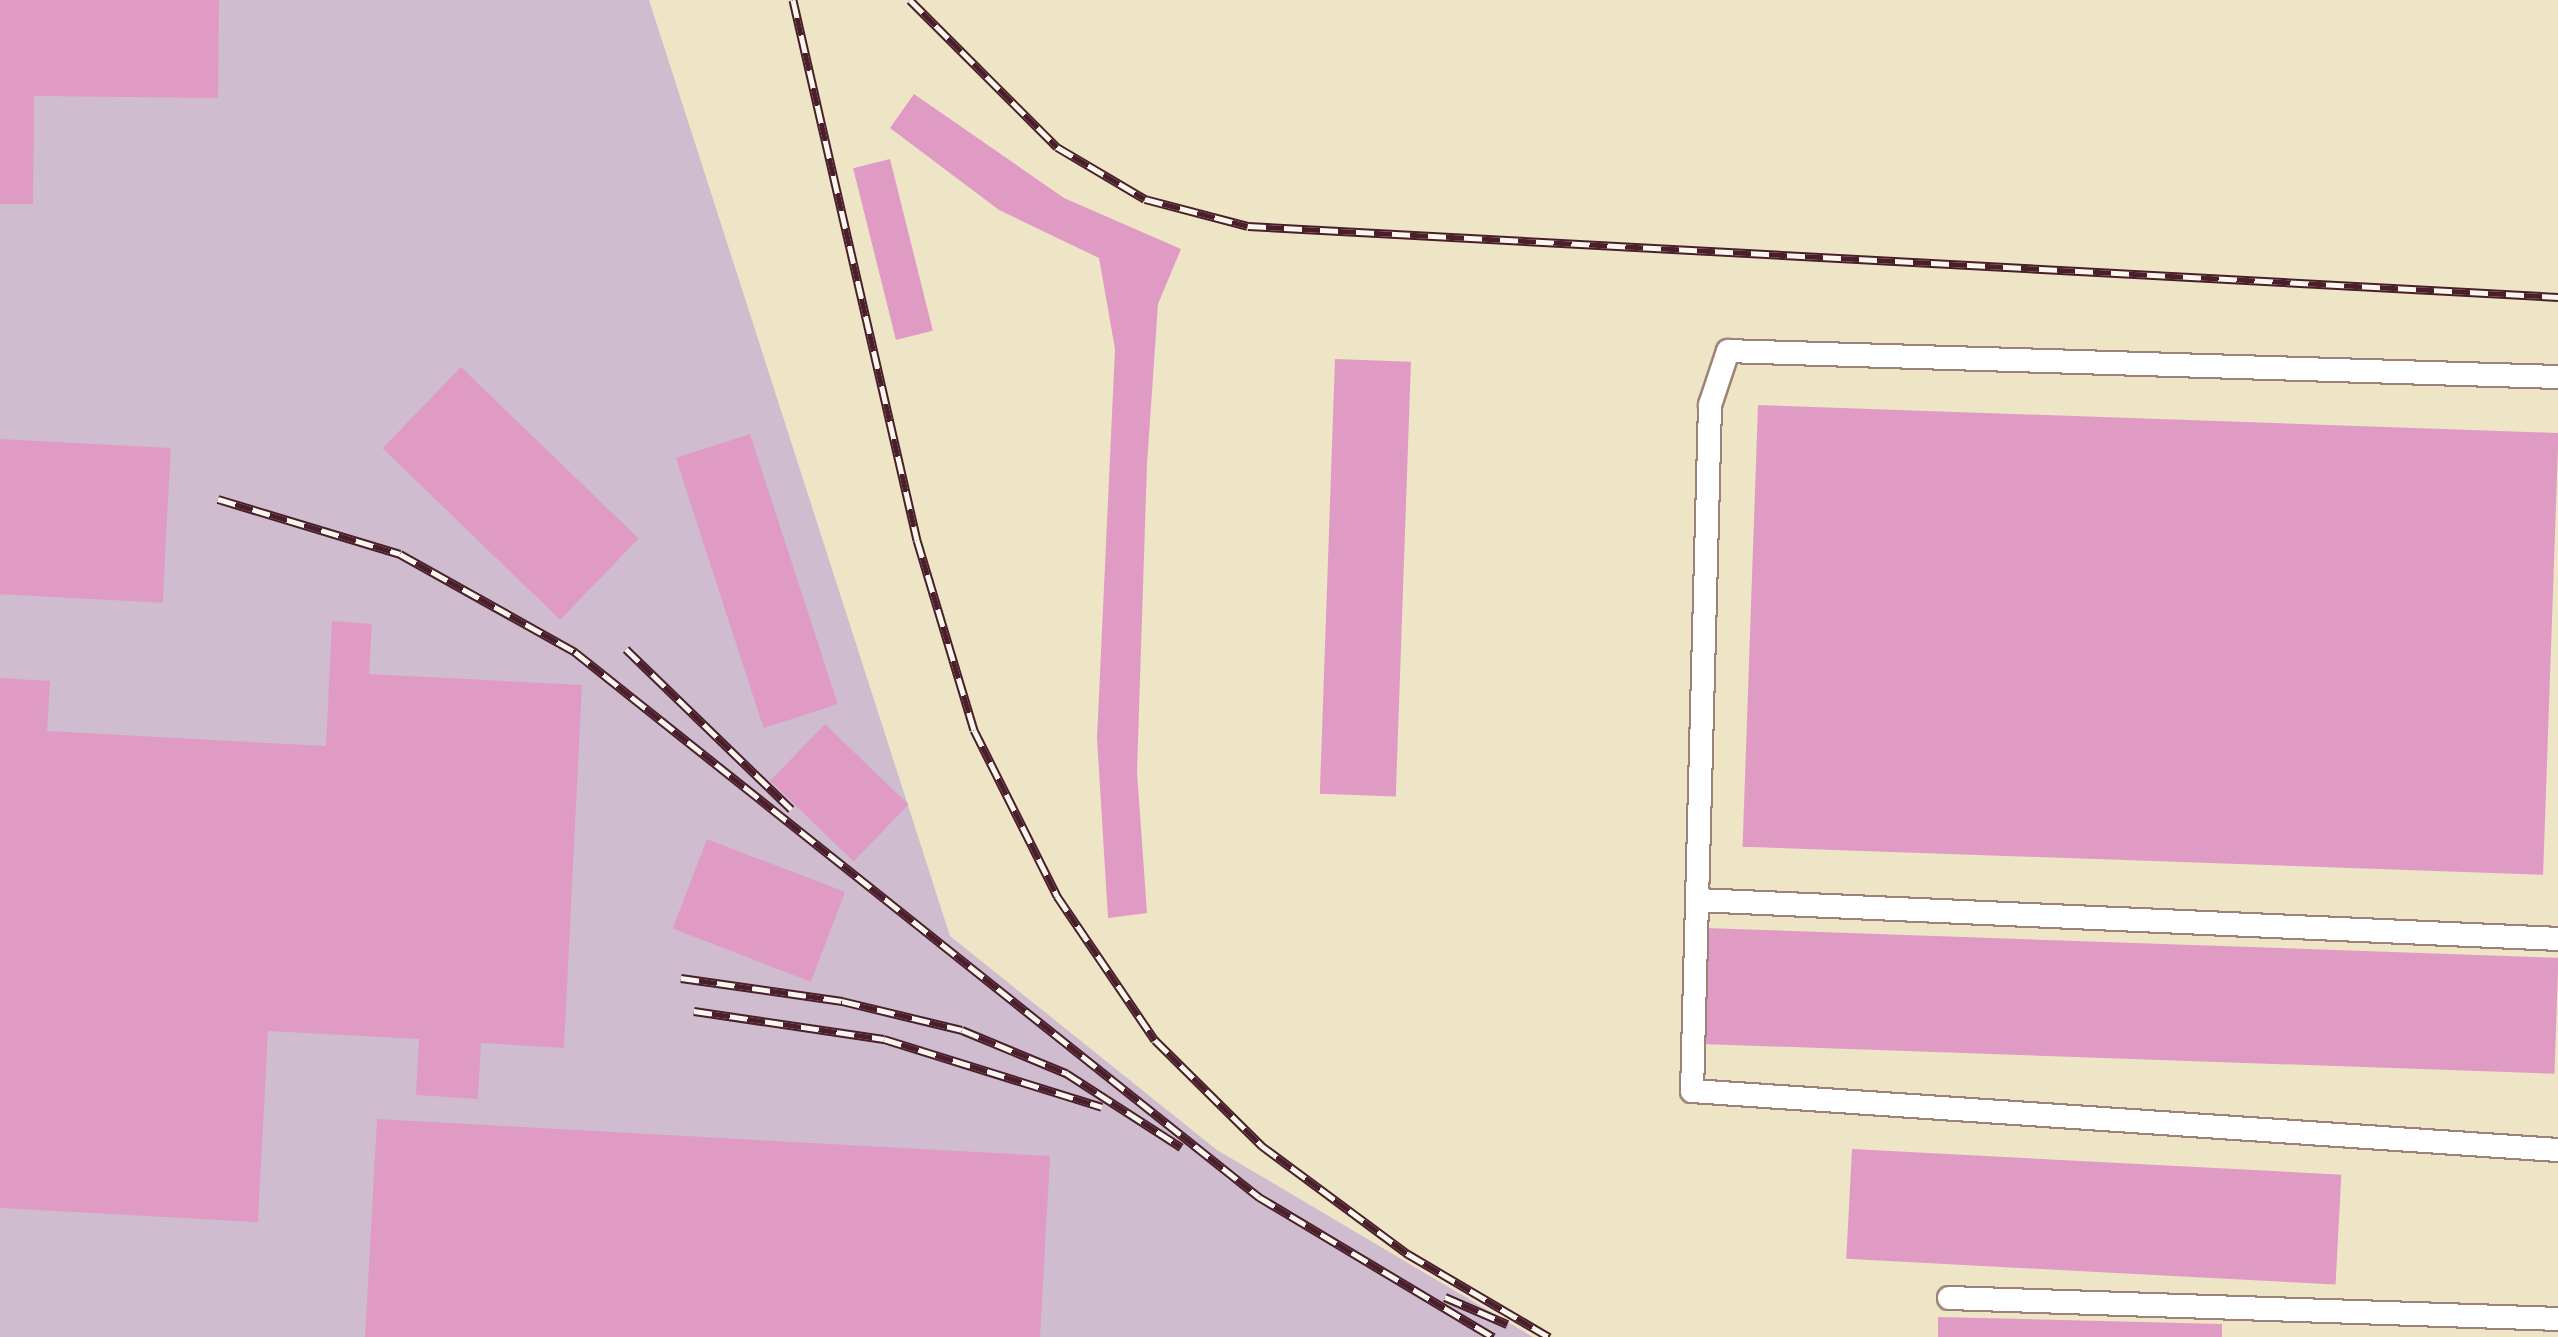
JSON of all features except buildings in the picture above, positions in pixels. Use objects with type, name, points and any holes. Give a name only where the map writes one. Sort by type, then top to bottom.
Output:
[{"type":"lane","points":[[2558,377],[1728,351],[1710,405],[1692,1091],[2558,1150]]},
{"type":"lane","points":[[1697,900],[2558,939]]},
{"type":"lane","points":[[1949,1298],[2558,1319]]},
{"type":"shaded area","points":[[0,0],[649,0],[950,936],[1217,1150],[1533,1337],[0,1337]]},
{"type":"railway","points":[[793,0],[917,540],[974,730],[1057,896],[1155,1040],[1262,1146],[1408,1254],[1549,1337]]},
{"type":"railway","points":[[910,0],[1057,147],[1145,199],[1248,226],[2558,297]]},
{"type":"railway","points":[[218,499],[400,554],[575,652],[1259,1197],[1493,1337]]},
{"type":"railway","points":[[626,649],[791,809]]},
{"type":"railway","points":[[681,978],[842,1001],[962,1030],[1066,1073],[1181,1147]]},
{"type":"railway","points":[[694,1011],[884,1039],[1102,1107]]},
{"type":"railway","points":[[1445,1297],[1507,1324]]}]
